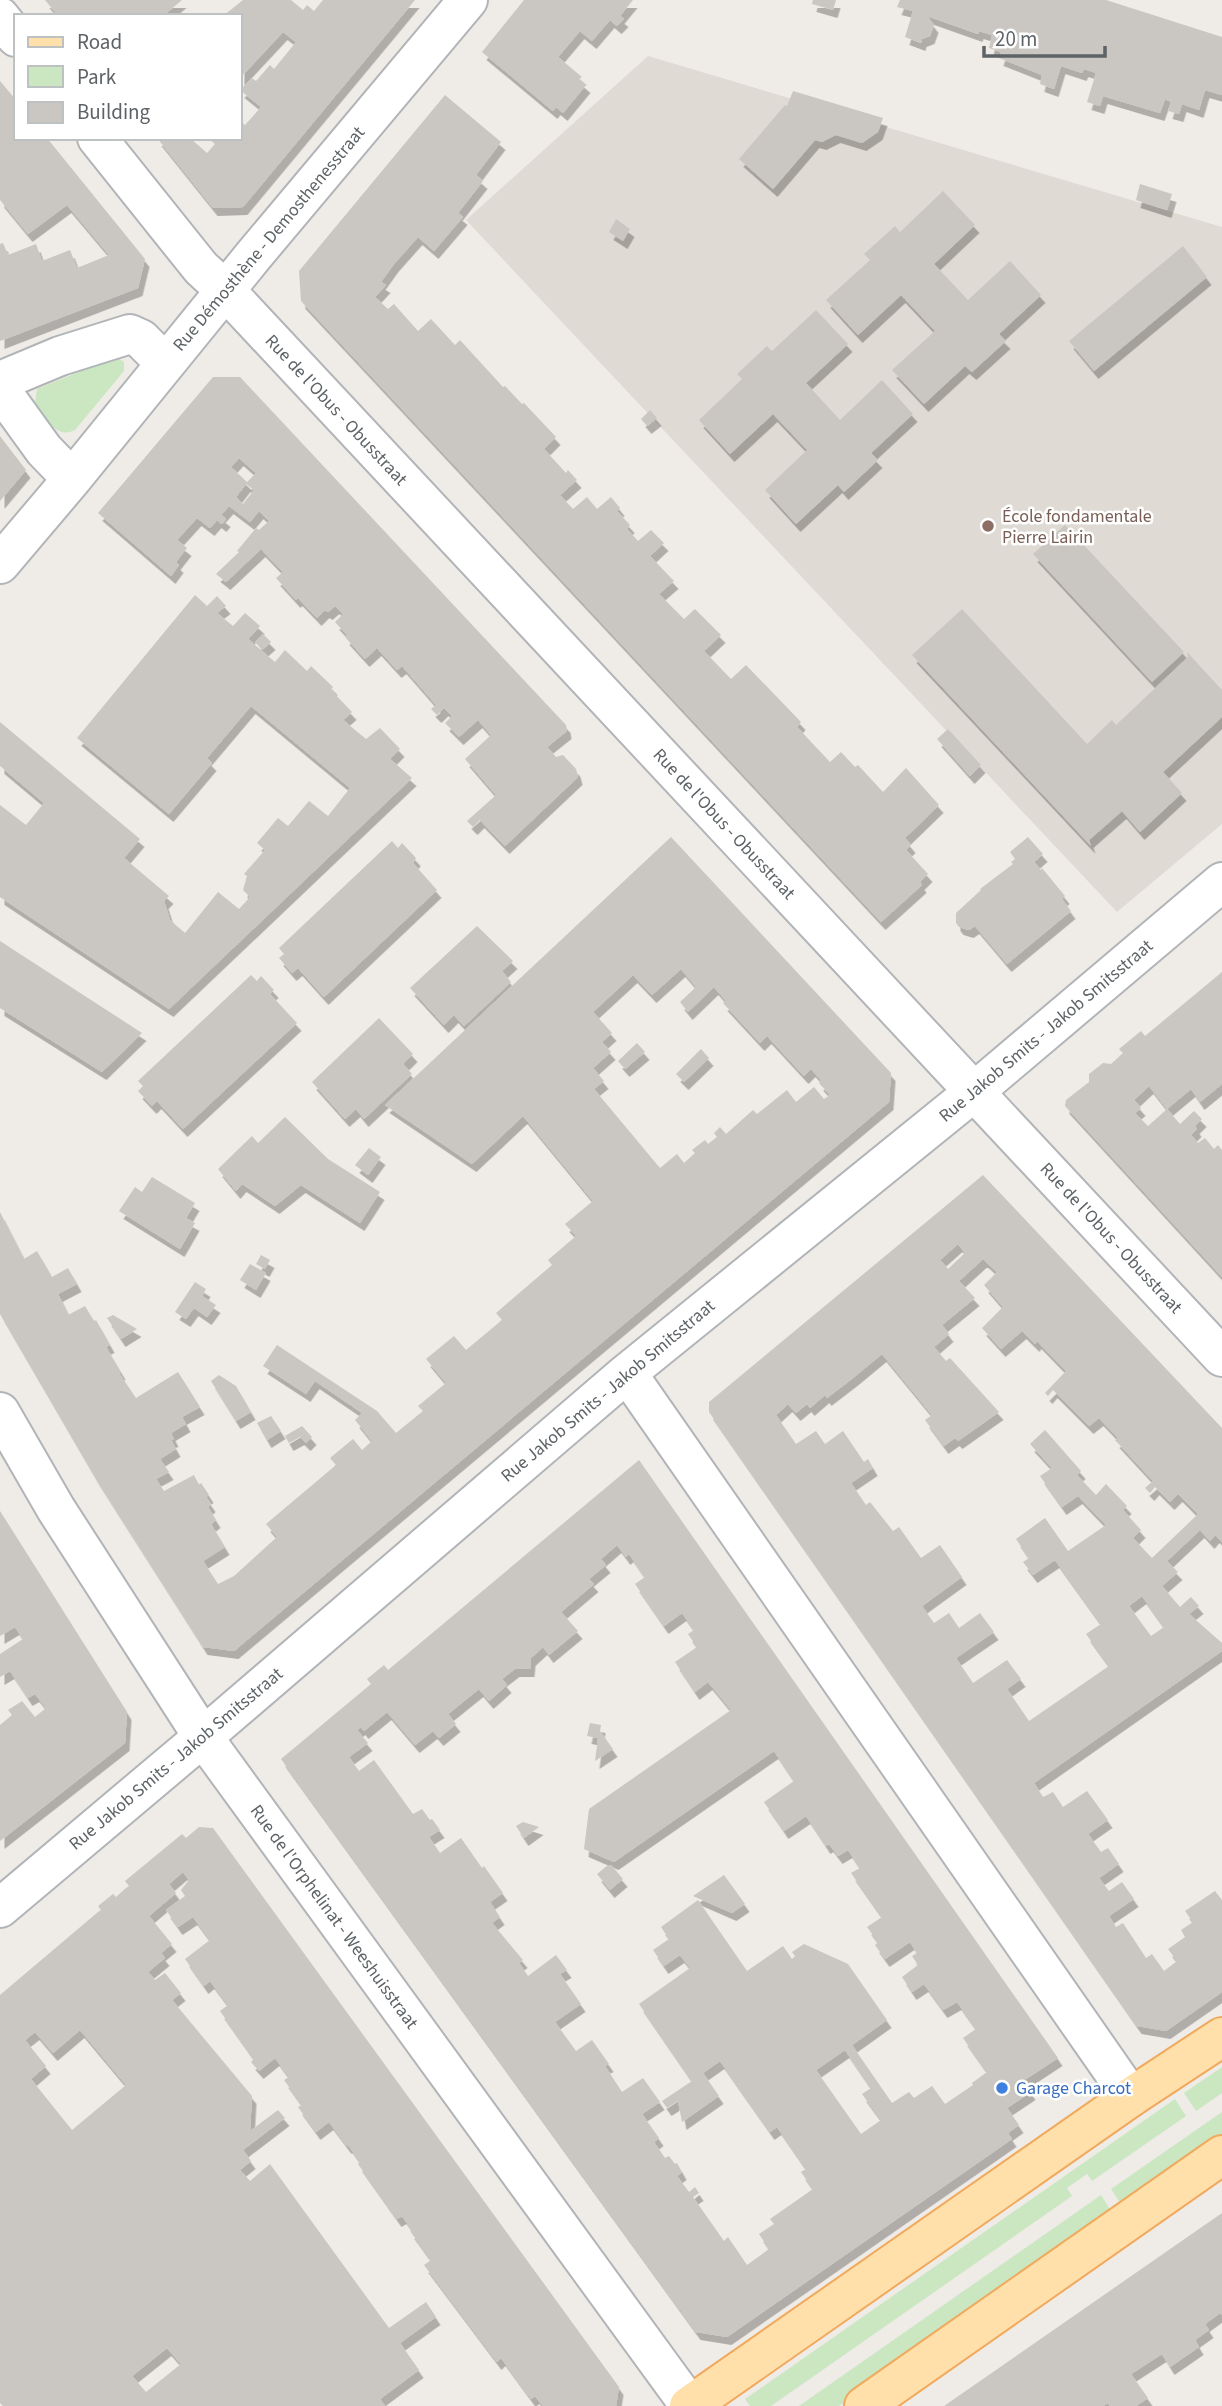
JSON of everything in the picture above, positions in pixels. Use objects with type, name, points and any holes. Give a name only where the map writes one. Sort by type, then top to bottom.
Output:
[{"type":"main road","points":[[690,2406],[1131,2097],[1222,2038]]},
{"type":"main road","points":[[863,2406],[1222,2155]]},
{"type":"street","name":"Rue Démosthène - Demosthenesstraat","points":[[0,564],[468,0]]},
{"type":"street","points":[[0,17],[14,34]]},
{"type":"street","name":"Rue de l'Obus - Obusstraat","points":[[99,140],[201,268],[225,290],[1222,1357]]},
{"type":"street","points":[[0,381],[60,356],[130,334],[141,339],[165,363]]},
{"type":"street","points":[[0,389],[44,450],[72,479]]},
{"type":"street","name":"Rue Jakob Smits - Jakob Smitsstraat","points":[[0,1908],[627,1373],[975,1091],[1222,882]]},
{"type":"street","points":[[627,1373],[1131,2097]]},
{"type":"street","name":"Rue de l'Orphelinat - Weeshuisstraat","points":[[0,1412],[56,1509],[203,1737],[690,2406]]},
{"type":"shaded area","name":"École fondamentale Pierre Lairin","points":[[648,56],[1222,227],[1222,824],[1117,912],[466,220]]},
{"type":"green space","points":[[116,357],[124,362],[124,371],[75,430],[62,432],[52,426],[35,403],[37,389]]},
{"type":"green space","points":[[1222,2067],[1222,2093],[1196,2111],[1184,2093]]},
{"type":"green space","points":[[1175,2099],[1186,2116],[1092,2181],[1087,2174],[1067,2188],[1072,2196],[771,2406],[750,2406],[745,2399]]},
{"type":"green space","points":[[1222,2112],[1222,2138],[1123,2207],[1111,2189]]},
{"type":"green space","points":[[1101,2195],[1113,2214],[839,2406],[799,2406]]},
{"type":"building","points":[[45,0],[182,0],[165,14],[56,14]]},
{"type":"building","points":[[243,0],[291,0],[303,10],[307,5],[314,11],[323,0],[415,0],[243,207],[213,208],[159,140],[192,140],[207,153],[215,144],[210,140],[242,140],[242,123],[245,125],[261,107],[242,92],[242,88],[252,78],[256,81],[270,65],[274,69],[296,42],[283,32],[242,76],[242,14],[226,14]]},
{"type":"building","points":[[524,0],[633,0],[620,16],[624,19],[617,26],[610,20],[592,41],[580,31],[558,57],[582,77],[579,79],[586,85],[563,113],[556,107],[553,111],[482,52]]},
{"type":"building","points":[[813,0],[836,0],[833,10],[812,4]]},
{"type":"building","points":[[900,0],[1106,0],[1222,37],[1222,95],[1205,90],[1199,110],[1182,104],[1179,114],[1168,111],[1171,102],[1165,99],[1160,113],[1103,96],[1100,106],[1087,102],[1096,73],[1084,69],[1082,73],[1061,66],[1054,89],[1040,84],[1042,75],[999,58],[1001,52],[989,48],[992,35],[979,31],[978,34],[927,16],[934,25],[930,36],[922,39],[921,43],[905,37],[913,11],[897,7]]},
{"type":"building","points":[[0,81],[14,98],[14,140],[49,140],[145,259],[138,288],[0,341],[0,244],[3,243],[8,255],[36,244],[42,261],[70,250],[77,268],[109,255],[67,205],[28,234],[0,200]]},
{"type":"building","points":[[793,91],[883,118],[878,132],[862,143],[836,135],[822,142],[815,140],[773,189],[739,159],[785,105],[787,106]]},
{"type":"building","points":[[445,95],[501,142],[476,175],[483,181],[458,213],[463,217],[434,251],[418,237],[381,282],[386,285],[375,297],[388,309],[394,304],[418,331],[431,319],[455,345],[460,340],[503,387],[524,403],[556,437],[544,449],[566,473],[568,470],[577,480],[560,495],[573,509],[587,497],[597,509],[611,497],[620,508],[617,511],[630,525],[627,529],[638,541],[651,530],[664,543],[650,556],[674,581],[659,594],[684,619],[695,609],[721,635],[704,651],[731,679],[746,665],[801,722],[797,727],[830,762],[841,752],[855,767],[858,765],[883,792],[906,768],[939,805],[905,838],[911,845],[906,850],[928,874],[920,882],[922,885],[881,922],[301,301],[299,271]]},
{"type":"building","points":[[1140,184],[1172,194],[1167,210],[1136,200]]},
{"type":"building","points":[[943,191],[975,225],[934,264],[968,300],[1010,261],[1041,295],[999,334],[1006,341],[972,372],[965,366],[924,404],[892,370],[935,331],[901,295],[858,335],[826,300],[870,260],[864,254],[895,226],[900,232]]},
{"type":"building","points":[[616,219],[630,229],[623,241],[609,232]]},
{"type":"building","points":[[1183,246],[1207,277],[1094,371],[1069,341]]},
{"type":"building","points":[[816,310],[848,344],[806,383],[840,420],[882,380],[913,414],[871,453],[878,460],[844,492],[838,485],[796,524],[765,490],[807,450],[773,414],[730,454],[699,420],[742,379],[737,374],[767,346],[772,351]]},
{"type":"building","points":[[213,377],[240,377],[566,725],[567,731],[547,747],[556,757],[563,755],[576,769],[578,777],[505,846],[480,820],[473,827],[467,821],[496,795],[465,759],[491,735],[478,720],[459,737],[445,723],[452,716],[444,708],[437,715],[431,709],[436,705],[402,666],[397,670],[377,648],[365,659],[335,622],[343,614],[335,606],[328,612],[325,610],[317,618],[298,598],[296,600],[276,578],[283,572],[261,549],[226,582],[216,574],[239,552],[237,551],[256,528],[259,530],[269,521],[259,511],[250,522],[229,506],[221,515],[226,519],[222,524],[217,520],[210,528],[197,518],[177,540],[187,548],[176,562],[179,565],[171,576],[98,513]],"holes":[[[239,458],[256,473],[247,482],[231,467]],[[246,484],[254,490],[243,504],[236,497]]]},
{"type":"building","points":[[650,410],[657,418],[647,426],[641,419]]},
{"type":"building","points":[[0,436],[26,470],[0,501]]},
{"type":"building","points":[[1065,525],[1184,652],[1152,682],[1033,554]]},
{"type":"building","points":[[195,595],[207,606],[217,596],[226,606],[217,613],[233,626],[245,613],[260,626],[248,639],[275,662],[285,650],[307,671],[311,666],[333,687],[331,690],[352,712],[343,720],[366,739],[380,728],[400,749],[390,759],[412,778],[169,1009],[0,897],[0,805],[26,825],[44,803],[0,766],[0,722],[140,839],[124,858],[169,896],[164,901],[170,920],[185,933],[218,892],[239,909],[250,897],[243,890],[247,876],[244,874],[265,850],[257,843],[278,818],[288,826],[309,801],[328,816],[350,788],[251,706],[207,758],[212,763],[169,814],[77,738]]},
{"type":"building","points":[[962,609],[1087,744],[1112,720],[1116,725],[1188,657],[1187,652],[1222,690],[1222,717],[1163,772],[1182,793],[1140,832],[1122,811],[1089,840],[1091,846],[912,655]]},
{"type":"building","points":[[263,634],[271,642],[262,650],[255,642]]},
{"type":"building","points":[[948,729],[981,765],[970,776],[937,739]]},
{"type":"building","points":[[671,837],[891,1073],[889,1102],[234,1651],[203,1647],[96,1479],[0,1314],[0,1212],[24,1259],[37,1251],[52,1277],[68,1268],[77,1284],[58,1294],[68,1315],[85,1306],[110,1345],[106,1347],[136,1398],[178,1372],[200,1407],[182,1417],[186,1424],[171,1433],[176,1449],[160,1459],[169,1472],[156,1479],[164,1491],[194,1475],[209,1495],[206,1497],[211,1504],[208,1507],[216,1520],[211,1524],[225,1547],[203,1561],[218,1584],[234,1576],[277,1537],[266,1524],[336,1465],[330,1458],[353,1439],[362,1450],[372,1441],[355,1420],[362,1413],[315,1381],[306,1394],[263,1366],[277,1345],[377,1411],[396,1433],[423,1411],[418,1406],[446,1383],[426,1359],[454,1336],[466,1350],[502,1320],[496,1313],[552,1265],[548,1260],[576,1236],[565,1224],[593,1201],[523,1116],[472,1164],[385,1105]],"holes":[[[681,969],[696,987],[680,1002],[688,1012],[714,987],[726,1001],[723,1003],[760,1043],[767,1036],[804,1076],[811,1069],[830,1095],[824,1099],[814,1087],[796,1102],[787,1090],[757,1114],[753,1110],[726,1134],[720,1127],[714,1133],[717,1137],[708,1144],[705,1140],[692,1150],[695,1153],[684,1163],[677,1154],[660,1168],[594,1089],[604,1081],[593,1068],[611,1052],[602,1042],[612,1033],[593,1012],[633,975],[652,995]]]},
{"type":"building","points":[[1028,837],[1043,854],[1034,862],[1065,896],[1062,899],[1071,911],[1007,964],[975,926],[969,930],[959,927],[956,913],[980,889],[1013,864],[1011,862],[1015,859],[1010,852]]},
{"type":"building","points":[[392,841],[398,848],[402,843],[416,858],[413,863],[437,890],[324,997],[298,968],[292,973],[279,958],[284,954],[279,948]]},
{"type":"building","points":[[477,926],[513,961],[502,971],[511,982],[464,1026],[454,1015],[444,1025],[410,988]]},
{"type":"building","points":[[0,941],[142,1033],[102,1072],[0,1008]]},
{"type":"building","points":[[1222,972],[1222,1084],[1200,1102],[1191,1089],[1167,1109],[1180,1124],[1194,1111],[1202,1119],[1191,1135],[1198,1143],[1205,1138],[1214,1149],[1218,1145],[1222,1150],[1222,1277],[1065,1106],[1066,1100],[1089,1082],[1089,1074],[1103,1063],[1111,1064],[1123,1053],[1119,1049],[1141,1031],[1145,1036]],"holes":[[[1149,1086],[1167,1109],[1148,1126],[1135,1113],[1141,1108],[1134,1100]]]},
{"type":"building","points":[[251,975],[257,981],[261,976],[274,990],[270,994],[297,1023],[183,1129],[157,1101],[152,1106],[138,1091],[143,1086],[138,1081]]},
{"type":"building","points":[[379,1018],[413,1054],[403,1064],[412,1074],[364,1119],[356,1109],[345,1119],[312,1082]]},
{"type":"building","points":[[637,1043],[645,1052],[625,1069],[618,1061]]},
{"type":"building","points":[[701,1049],[709,1058],[684,1082],[676,1074]]},
{"type":"building","points":[[285,1117],[328,1159],[380,1192],[360,1223],[301,1185],[275,1206],[242,1184],[236,1191],[218,1169],[252,1136],[258,1143]]},
{"type":"building","points":[[369,1148],[381,1157],[368,1175],[355,1165]]},
{"type":"building","points":[[983,1175],[1222,1428],[1222,1542],[1215,1535],[1210,1541],[1200,1530],[1167,1561],[1178,1572],[1162,1586],[1180,1607],[1191,1597],[1199,1606],[1189,1614],[1222,1643],[1222,1651],[1034,1783],[1043,1797],[1053,1792],[1063,1807],[1087,1791],[1108,1820],[1088,1834],[1101,1852],[1108,1848],[1119,1864],[1099,1878],[1109,1891],[1122,1882],[1134,1899],[1109,1916],[1116,1927],[1123,1923],[1146,1958],[1152,1954],[1164,1971],[1177,1961],[1168,1949],[1185,1937],[1181,1930],[1193,1922],[1185,1911],[1215,1891],[1222,1900],[1222,1992],[1166,2031],[1137,2026],[709,1412],[709,1402]],"holes":[[[958,1244],[965,1253],[948,1269],[940,1260]],[[982,1260],[997,1272],[984,1285],[1003,1307],[982,1328],[1001,1349],[1022,1331],[1035,1344],[1037,1341],[1066,1371],[1045,1393],[1048,1396],[1053,1390],[1089,1426],[1099,1418],[1118,1438],[1115,1440],[1153,1481],[1145,1488],[1150,1493],[1155,1487],[1170,1502],[1178,1494],[1198,1514],[1152,1558],[1133,1538],[1141,1530],[1123,1510],[1127,1506],[1106,1484],[1096,1495],[1077,1475],[1081,1471],[1045,1430],[1030,1444],[1052,1468],[1040,1476],[1062,1507],[1078,1496],[1106,1525],[1068,1551],[1045,1518],[1016,1539],[1029,1558],[1023,1562],[1033,1575],[1055,1560],[1101,1624],[1086,1634],[1109,1666],[1029,1721],[1007,1689],[1021,1679],[1007,1660],[973,1683],[956,1658],[994,1632],[980,1613],[959,1628],[949,1613],[934,1623],[922,1606],[962,1577],[940,1545],[921,1558],[899,1527],[893,1531],[870,1502],[866,1505],[851,1483],[873,1468],[868,1459],[864,1462],[843,1431],[825,1444],[816,1431],[796,1444],[776,1415],[788,1404],[796,1413],[807,1404],[810,1408],[825,1395],[827,1398],[882,1354],[932,1415],[925,1420],[944,1446],[955,1438],[958,1441],[999,1412],[950,1358],[946,1361],[934,1347],[949,1334],[942,1325],[975,1298],[959,1281]],[[1142,1596],[1164,1627],[1151,1636],[1129,1606]]]},
{"type":"building","points":[[152,1177],[195,1203],[186,1218],[195,1223],[180,1249],[119,1211],[135,1187],[142,1192]]},
{"type":"building","points":[[261,1255],[270,1260],[265,1269],[256,1264]]},
{"type":"building","points":[[250,1264],[266,1273],[256,1290],[240,1280]]},
{"type":"building","points":[[195,1282],[206,1289],[202,1296],[216,1305],[207,1317],[194,1308],[186,1319],[175,1312]]},
{"type":"building","points":[[113,1315],[137,1329],[121,1339],[107,1318]]},
{"type":"building","points":[[219,1375],[236,1386],[251,1412],[236,1421],[211,1381]]},
{"type":"building","points":[[271,1416],[281,1431],[267,1440],[257,1423]]},
{"type":"building","points":[[302,1426],[312,1437],[306,1443],[300,1437],[289,1443],[285,1436]]},
{"type":"building","points":[[639,1460],[1058,2058],[1023,2081],[1031,2092],[1007,2108],[1019,2125],[1008,2133],[1012,2139],[727,2337],[696,2332],[281,1759],[371,1684],[367,1679],[384,1665],[388,1670]],"holes":[[[617,1545],[626,1557],[629,1554],[645,1577],[635,1584],[664,1626],[682,1613],[694,1630],[688,1634],[697,1647],[675,1662],[695,1692],[708,1682],[731,1710],[589,1809],[584,1849],[614,1862],[774,1751],[794,1781],[764,1802],[784,1831],[806,1816],[826,1846],[829,1844],[838,1856],[848,1850],[860,1868],[851,1873],[882,1917],[867,1927],[878,1942],[875,1945],[885,1959],[910,1942],[917,1953],[912,1956],[918,1965],[902,1977],[912,1992],[924,1984],[943,2010],[957,2002],[976,2029],[963,2038],[987,2072],[945,2104],[932,2086],[914,2098],[909,2092],[892,2103],[852,2045],[887,2020],[848,1964],[804,1944],[792,1952],[795,1956],[792,1959],[783,1946],[747,1971],[698,1900],[661,1927],[669,1939],[653,1950],[664,1966],[680,1955],[690,1968],[639,2004],[692,2081],[662,2101],[667,2108],[678,2101],[682,2122],[719,2096],[703,2073],[720,2061],[770,2132],[777,2127],[806,2169],[801,2172],[813,2189],[770,2219],[774,2224],[759,2234],[769,2249],[747,2265],[728,2237],[724,2241],[693,2197],[699,2193],[695,2187],[689,2192],[677,2176],[682,2172],[677,2163],[669,2156],[665,2158],[654,2142],[659,2138],[642,2114],[660,2102],[643,2078],[622,2092],[605,2066],[609,2064],[592,2040],[576,2051],[555,2022],[581,2004],[560,1974],[567,1970],[556,1955],[528,1976],[519,1963],[523,1960],[492,1923],[500,1917],[490,1902],[503,1893],[484,1866],[482,1868],[461,1838],[440,1853],[429,1837],[440,1830],[432,1819],[430,1820],[422,1809],[413,1814],[374,1760],[359,1771],[349,1757],[368,1743],[357,1730],[361,1727],[364,1731],[387,1712],[415,1745],[433,1731],[439,1738],[456,1724],[448,1714],[479,1689],[489,1701],[507,1685],[502,1679],[515,1669],[530,1669],[531,1658],[543,1647],[549,1655],[578,1631],[561,1612],[594,1584],[589,1579],[606,1565],[601,1559]],[[845,2050],[871,2088],[862,2094],[881,2120],[861,2134],[816,2070]]]},
{"type":"building","points":[[0,1511],[127,1712],[125,1743],[0,1841],[0,1725],[12,1715],[8,1710],[22,1701],[35,1717],[46,1708],[35,1694],[28,1698],[10,1671],[0,1677],[0,1654],[23,1639],[15,1627],[0,1636]]},
{"type":"building","points":[[590,1723],[601,1725],[600,1731],[613,1749],[595,1761],[598,1738],[587,1736]]},
{"type":"building","points":[[523,1822],[539,1827],[524,1838],[516,1826]]},
{"type":"building","points":[[199,1827],[213,1828],[619,2387],[616,2406],[543,2406],[535,2396],[531,2399],[501,2358],[497,2362],[424,2265],[431,2260],[410,2231],[412,2230],[402,2216],[397,2219],[358,2164],[360,2162],[329,2122],[316,2132],[298,2107],[302,2105],[284,2080],[289,2077],[275,2058],[259,2071],[251,2062],[254,2059],[220,2011],[228,2005],[210,1981],[204,1986],[185,1959],[210,1940],[193,1917],[178,1927],[166,1910],[185,1896],[181,1890],[189,1880],[183,1872],[169,1884],[176,1893],[149,1916],[172,1944],[161,1953],[165,1958],[148,1972],[155,1980],[165,1973],[181,1993],[172,2000],[252,2096],[250,2131],[278,2110],[285,2118],[243,2150],[251,2161],[240,2170],[250,2181],[270,2164],[389,2328],[426,2302],[436,2317],[400,2343],[419,2370],[380,2399],[385,2406],[3,2406],[0,2403],[0,1995],[101,1910],[98,1906],[113,1894],[116,1897],[129,1886],[125,1881],[182,1834],[186,1838]],"holes":[[[80,2030],[126,2085],[72,2130],[31,2079],[46,2066],[25,2040],[35,2032],[53,2053]],[[167,2348],[181,2364],[146,2392],[132,2376]]]},
{"type":"building","points":[[608,1865],[623,1879],[610,1890],[597,1874]]},
{"type":"building","points":[[724,1875],[745,1904],[732,1913],[693,1896]]},
{"type":"building","points":[[1222,2213],[1222,2315],[1220,2313],[1205,2324],[1209,2330],[1195,2340],[1199,2347],[1170,2367],[1162,2354],[1131,2374],[1148,2398],[1136,2406],[1110,2406],[1108,2403],[1103,2406],[944,2406]]},
{"type":"place","name":"École fondamentale Pierre Lairin","points":[[988,526]]},
{"type":"place","name":"Garage Charcot","points":[[1002,2088]]}]
